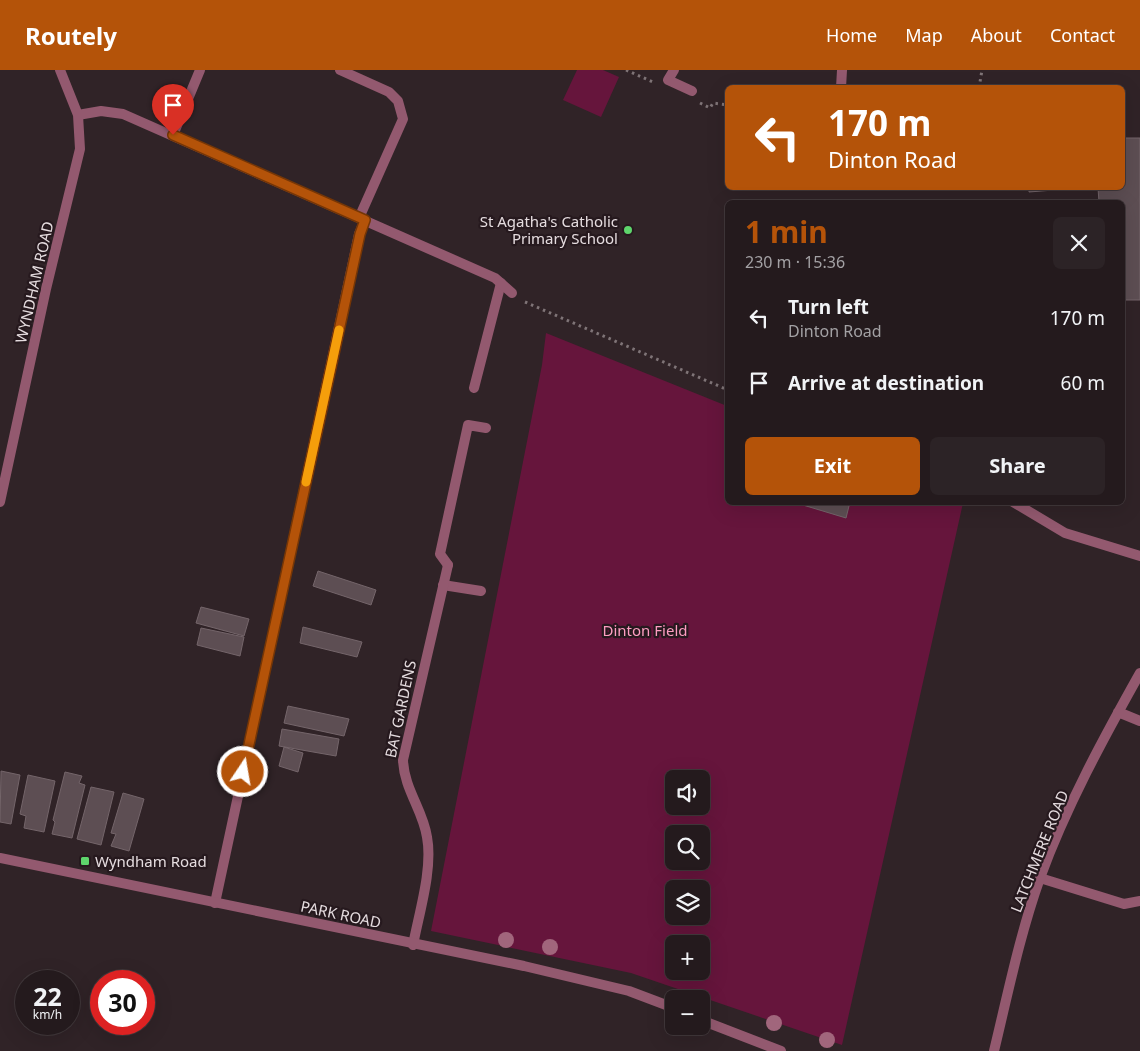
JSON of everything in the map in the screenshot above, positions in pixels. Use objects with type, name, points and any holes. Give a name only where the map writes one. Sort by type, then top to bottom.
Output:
[{"type":"street","name":"WYNDHAM ROAD","points":[[0,502],[46,288],[80,149],[78,115],[60,70]]},
{"type":"street","points":[[173,135],[200,70]]},
{"type":"street","points":[[214,903],[362,219],[403,119],[398,100],[389,92],[340,70]]},
{"type":"street","points":[[674,70],[668,80],[692,92]]},
{"type":"street","points":[[841,85],[842,70]]},
{"type":"street","points":[[78,115],[101,111],[123,114],[495,278],[512,293]]},
{"type":"street","points":[[474,388],[501,283]]},
{"type":"street","name":"BAT GARDENS","points":[[413,945],[429,852],[424,825],[405,780],[403,760],[448,565],[440,554],[468,426],[486,428]]},
{"type":"street","points":[[1019,505],[1065,533],[1140,556]]},
{"type":"street","points":[[443,585],[481,591]]},
{"type":"street","name":"LATCHMERE ROAD","points":[[994,1051],[1025,925],[1040,878],[1063,824],[1118,712],[1140,673]]},
{"type":"street","points":[[1118,712],[1140,721]]},
{"type":"street","name":"PARK ROAD","points":[[0,859],[585,980],[629,991],[665,1005]]},
{"type":"street","points":[[1040,878],[1124,904],[1140,901]]},
{"type":"street","points":[[710,1024],[765,1048],[781,1051]]},
{"type":"path","points":[[980,85],[982,70]]},
{"type":"path","points":[[512,293],[543,311],[725,389]]},
{"type":"green space","points":[[577,70],[603,70],[619,77],[601,117],[563,100]]},
{"type":"green space","name":"Dinton Field","points":[[546,333],[725,405],[725,505],[963,505],[842,1045],[710,1000],[710,990],[681,990],[631,973],[431,931],[542,365]]},
{"type":"building","points":[[1125,138],[1140,138],[1140,300],[1125,300],[1125,200],[1099,200],[1098,190],[1125,190]]},
{"type":"building","points":[[1029,190],[1054,190],[1029,192]]},
{"type":"building","points":[[803,505],[849,505],[846,518]]},
{"type":"building","points":[[318,571],[376,590],[371,605],[313,586]]},
{"type":"building","points":[[201,607],[249,619],[244,636],[196,623]]},
{"type":"building","points":[[303,627],[362,642],[357,657],[300,643]]},
{"type":"building","points":[[201,628],[244,637],[240,656],[197,645]]},
{"type":"building","points":[[288,706],[349,719],[344,736],[284,723]]},
{"type":"building","points":[[282,729],[339,739],[336,756],[279,746]]},
{"type":"building","points":[[284,747],[303,753],[298,772],[279,766]]},
{"type":"building","points":[[1,771],[20,775],[11,824],[0,822]]},
{"type":"building","points":[[65,772],[82,776],[79,783],[85,785],[72,838],[52,834],[55,822],[53,820]]},
{"type":"building","points":[[28,775],[55,781],[44,832],[24,828],[26,816],[20,814]]},
{"type":"building","points":[[91,787],[114,792],[101,845],[77,839]]},
{"type":"building","points":[[123,793],[144,799],[129,851],[111,846],[116,834],[111,833]]},
{"type":"slow traffic","points":[[306,482],[339,330]]},
{"type":"place","name":"St Agatha's Catholic Primary School","points":[[628,230]]},
{"type":"place","name":"Wyndham Road","points":[[85,861]]},
{"type":"route","points":[[173,135],[365,220],[360,234],[243,772]]}]
